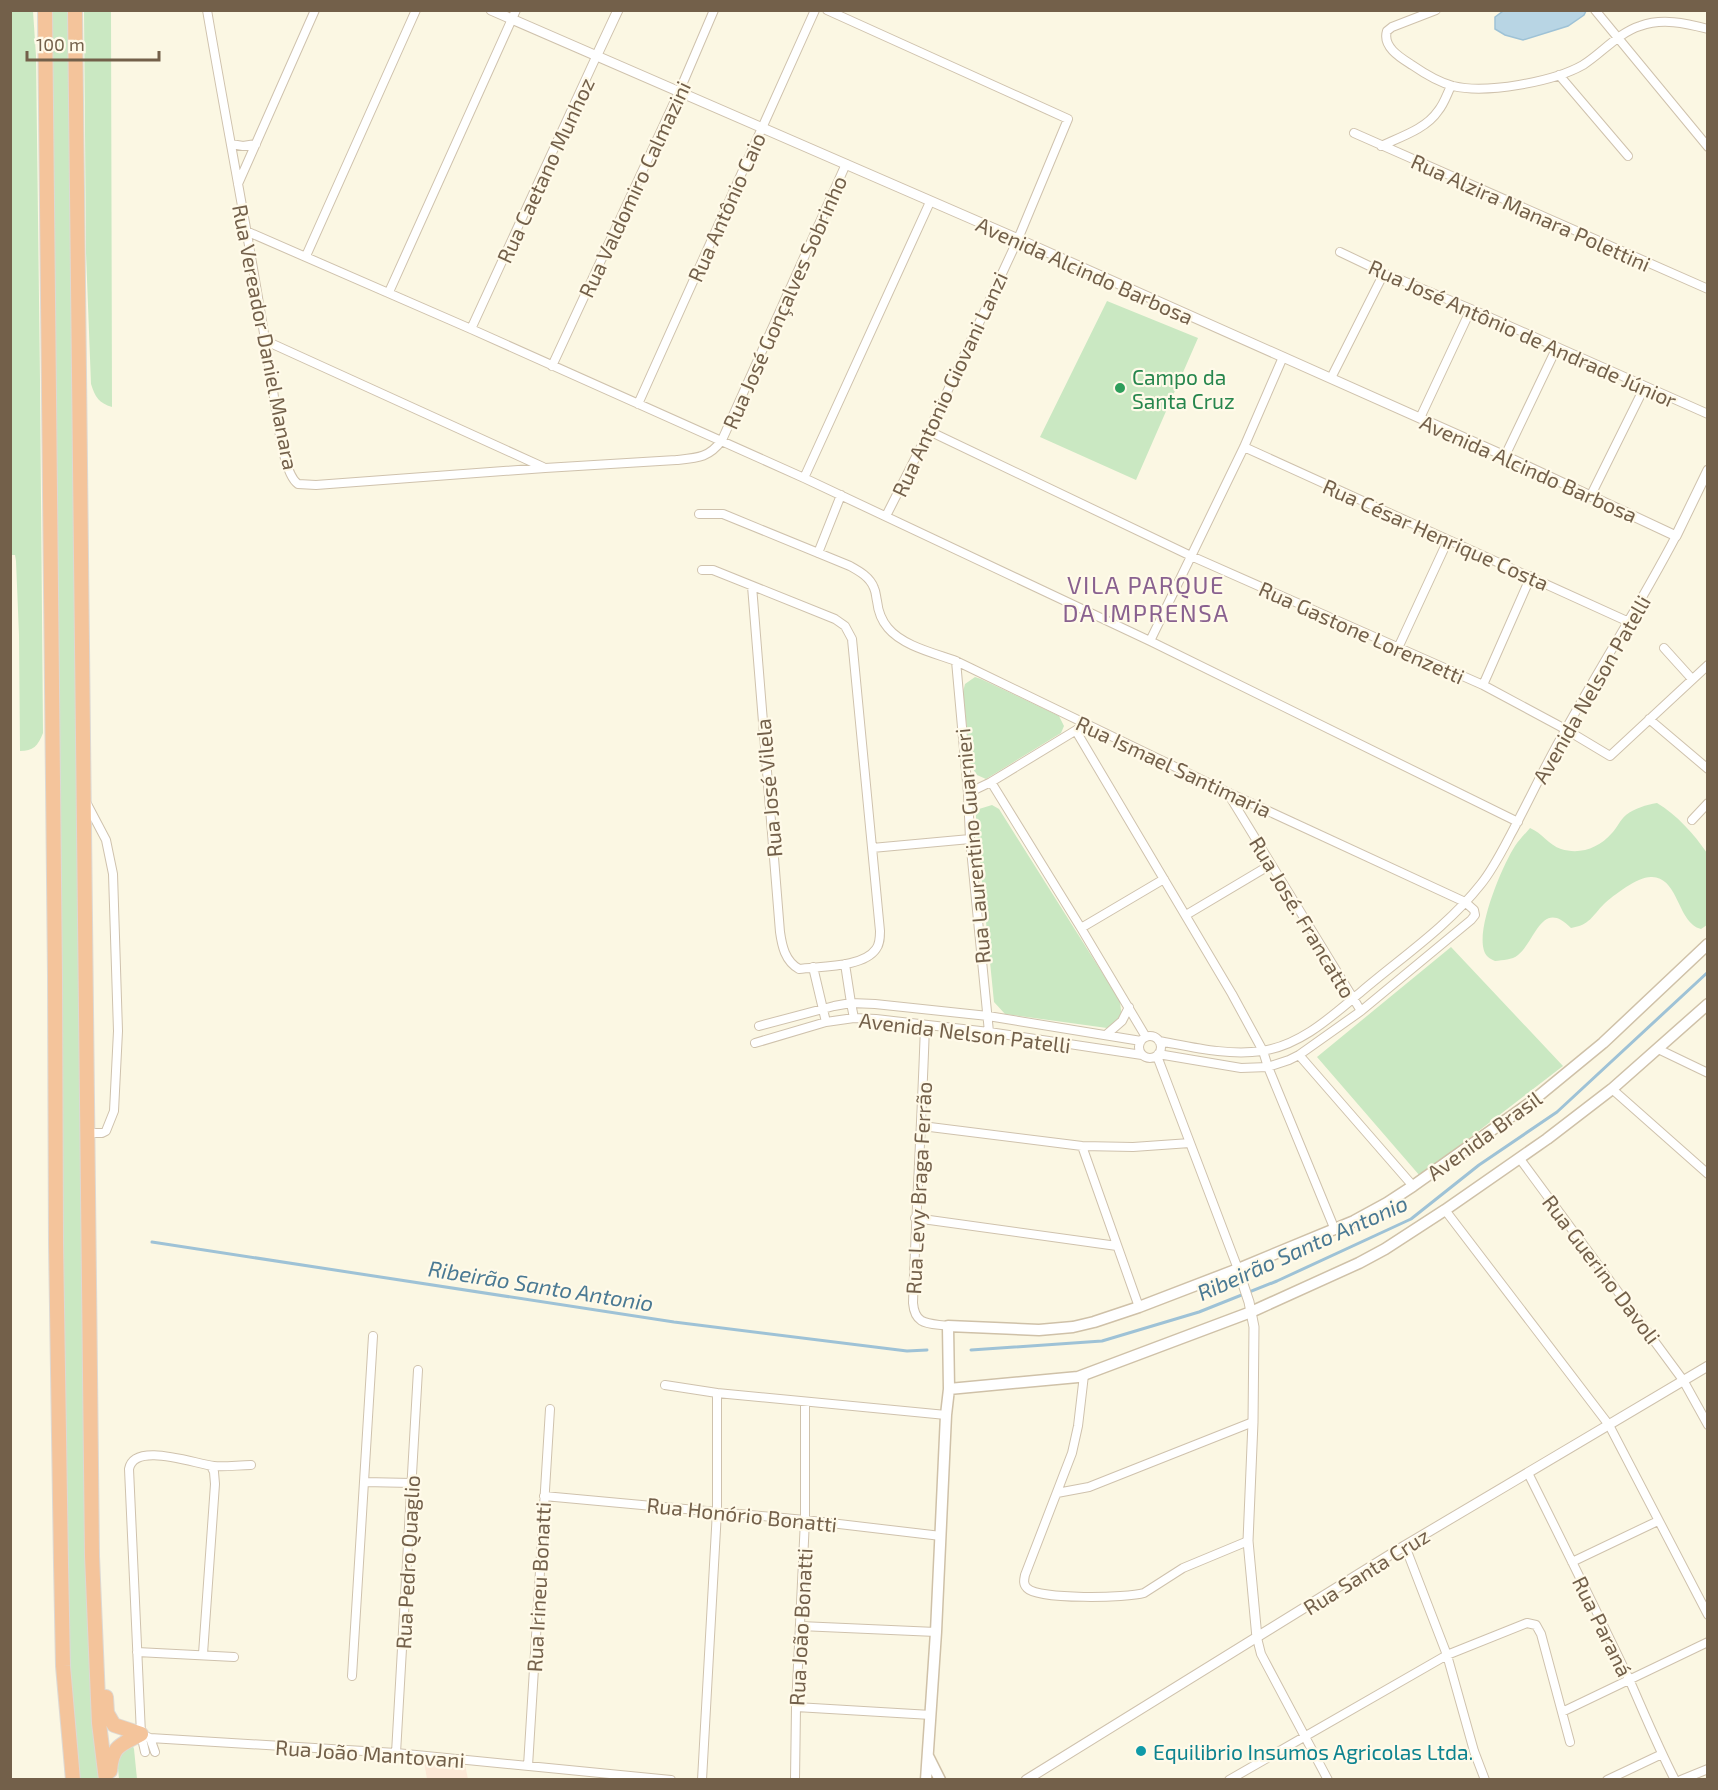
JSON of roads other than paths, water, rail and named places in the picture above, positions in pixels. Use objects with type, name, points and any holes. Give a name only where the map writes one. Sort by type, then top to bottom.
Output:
[{"type":"highway","points":[[45,10],[61,1585],[63,1666],[73,1779]]},
{"type":"highway","points":[[75,10],[92,1556],[99,1723],[107,1779]]},
{"type":"highway","points":[[95,1649],[105,1686],[107,1713],[111,1720],[118,1727],[146,1736]]},
{"type":"highway","points":[[107,1779],[111,1759],[117,1747],[146,1736]]},
{"type":"main road","name":"Avenida Brasil","points":[[948,1326],[1010,1330],[1057,1329],[1094,1322],[1239,1271],[1372,1212],[1522,1109],[1603,1042],[1707,944]]},
{"type":"main road","name":"Avenida Brasil","points":[[949,1389],[1078,1377],[1376,1254],[1520,1159],[1612,1089],[1707,1004]]},
{"type":"main road","points":[[926,1779],[949,1389],[948,1326]]},
{"type":"main road","points":[[928,1755],[940,1779]]},
{"type":"street","name":"Rua Vereador Daniel Manara","points":[[207,10],[284,453],[289,472],[296,483],[316,485],[689,459],[709,454],[722,440]]},
{"type":"street","points":[[208,21],[213,10]]},
{"type":"street","points":[[238,184],[315,10]]},
{"type":"street","points":[[306,256],[416,10]]},
{"type":"street","name":"Avenida Alcindo Barbosa","points":[[491,10],[514,15],[596,57],[1018,239],[1505,456],[1676,536]]},
{"type":"street","name":"Rua Caetano Munhoz","points":[[471,329],[618,10]]},
{"type":"street","name":"Rua Valdomiro Calmazini","points":[[552,366],[680,92],[714,10]]},
{"type":"street","name":"Rua Antônio Caio","points":[[638,404],[815,10]]},
{"type":"street","name":"Rua Antonio Giovani Lanzi","points":[[827,10],[1068,119],[1018,239],[929,431],[886,516]]},
{"type":"street","points":[[1436,10],[1392,27],[1387,31],[1387,42],[1393,50],[1419,70],[1451,86],[1461,88],[1488,88],[1559,75],[1583,65],[1636,27],[1651,23],[1676,22],[1707,29]]},
{"type":"street","points":[[1595,10],[1707,147]]},
{"type":"street","points":[[389,292],[514,15]]},
{"type":"street","points":[[1559,75],[1628,156]]},
{"type":"street","points":[[1381,146],[1431,120],[1440,109],[1451,86]]},
{"type":"street","name":"Rua Alzira Manara Polettini","points":[[1354,133],[1707,289]]},
{"type":"street","points":[[231,144],[243,146],[256,144]]},
{"type":"street","name":"Rua José Gonçalves Sobrinho","points":[[722,440],[846,164]]},
{"type":"street","points":[[804,478],[930,202]]},
{"type":"street","points":[[246,231],[389,292],[841,495],[1150,641],[1518,822]]},
{"type":"street","name":"Rua José Antônio de Andrade Júnior","points":[[1340,252],[1707,414]]},
{"type":"street","points":[[1331,378],[1384,273]]},
{"type":"street","points":[[1420,418],[1471,309]]},
{"type":"street","points":[[266,341],[545,468]]},
{"type":"street","points":[[1505,456],[1557,347]]},
{"type":"street","points":[[1150,641],[1244,447],[1283,357]]},
{"type":"street","points":[[1591,495],[1645,386]]},
{"type":"street","name":"Rua Gastone Lorenzetti","points":[[929,431],[1191,556],[1483,685],[1610,756],[1649,719]]},
{"type":"street","name":"Rua César Henrique Costa","points":[[1244,447],[1629,622]]},
{"type":"street","name":"Avenida Nelson Patelli","points":[[1159,1041],[1217,1051],[1263,1051],[1293,1041],[1311,1032],[1353,999],[1465,902],[1492,868],[1518,822],[1565,729],[1629,622],[1676,536],[1707,471]]},
{"type":"street","points":[[699,514],[723,514],[818,553],[841,495]]},
{"type":"street","points":[[1398,648],[1448,540]]},
{"type":"street","name":"Rua Ismael Santimaria","points":[[818,553],[850,566],[867,577],[874,586],[886,626],[916,646],[956,661],[1227,792],[1465,902]]},
{"type":"street","points":[[702,570],[713,570],[835,619],[845,626],[852,639],[880,931],[879,944],[867,957],[846,964],[813,967],[826,1022]]},
{"type":"street","points":[[1483,685],[1531,576]]},
{"type":"street","name":"Rua José Vilela","points":[[752,586],[780,932],[785,953],[794,966],[799,969],[813,967]]},
{"type":"street","points":[[1664,648],[1692,679]]},
{"type":"street","name":"Rua Laurentino Guarnieri","points":[[956,661],[970,839],[989,1032]]},
{"type":"street","points":[[1707,665],[1649,719],[1707,769]]},
{"type":"street","points":[[968,793],[991,782],[1086,724]]},
{"type":"street","points":[[1076,731],[1186,915],[1263,1051],[1335,1230]]},
{"type":"street","points":[[991,782],[1129,1007],[1143,1039]]},
{"type":"street","name":"Rua José. Francatto","points":[[1227,792],[1361,1011]]},
{"type":"street","points":[[84,798],[105,840],[113,874],[118,1031],[116,1092],[112,1120],[106,1131],[87,1133]]},
{"type":"street","points":[[1692,820],[1707,803]]},
{"type":"street","points":[[872,848],[970,839]]},
{"type":"street","points":[[1186,915],[1270,865]]},
{"type":"street","points":[[1081,928],[1164,879]]},
{"type":"street","points":[[1143,1039],[1139,1047],[1142,1055],[1150,1058],[1158,1055],[1235,1068],[1268,1066],[1299,1055],[1361,1011],[1473,918],[1474,910],[1465,902]]},
{"type":"street","points":[[846,964],[854,1018]]},
{"type":"street","name":"Avenida Nelson Patelli","points":[[759,1026],[850,1003],[988,1016],[1143,1039]]},
{"type":"street","points":[[1107,1034],[1122,1021],[1129,1007]]},
{"type":"street","name":"Avenida Nelson Patelli","points":[[755,1043],[826,1022],[854,1018],[898,1020],[1142,1055]]},
{"type":"street","name":"Rua Levy Braga Ferrão","points":[[925,1025],[922,1126],[915,1218],[914,1311],[918,1319],[923,1322],[948,1326]]},
{"type":"street","points":[[1143,1039],[1154,1037],[1161,1046],[1158,1055],[1239,1271],[1250,1307],[1254,1327],[1248,1541],[1257,1638],[1261,1654],[1328,1779]]},
{"type":"street","points":[[1658,1049],[1707,1072]]},
{"type":"street","points":[[1299,1055],[1413,1186]]},
{"type":"street","points":[[1612,1089],[1707,1174]]},
{"type":"street","points":[[922,1126],[1082,1146],[1133,1147],[1190,1143]]},
{"type":"street","points":[[1082,1146],[1139,1307]]},
{"type":"street","name":"Rua Guerino Davoli","points":[[1520,1159],[1683,1380],[1707,1425]]},
{"type":"street","points":[[1445,1210],[1609,1425],[1707,1615]]},
{"type":"street","points":[[915,1218],[1117,1246]]},
{"type":"street","points":[[352,1676],[373,1336]]},
{"type":"street","name":"Rua Santa Cruz","points":[[1026,1779],[1405,1546],[1707,1366]]},
{"type":"street","name":"Rua Pedro Quaglio","points":[[396,1754],[418,1370]]},
{"type":"street","points":[[1084,1375],[1074,1444],[1025,1575],[1025,1586],[1033,1592],[1051,1596],[1125,1597],[1137,1595],[1144,1593],[1183,1568],[1248,1541]]},
{"type":"street","points":[[666,1385],[717,1393],[946,1415]]},
{"type":"street","points":[[702,1779],[717,1511],[717,1393]]},
{"type":"street","name":"Rua João Bonatti","points":[[795,1779],[805,1520],[805,1402]]},
{"type":"street","name":"Rua Irineu Bonatti","points":[[528,1766],[550,1409]]},
{"type":"street","points":[[1057,1493],[1089,1487],[1253,1422]]},
{"type":"street","points":[[145,1752],[146,1736],[137,1652],[129,1469],[133,1460],[141,1456],[152,1455],[212,1466],[251,1465]]},
{"type":"street","points":[[203,1654],[215,1484],[212,1466]]},
{"type":"street","name":"Rua Paraná","points":[[1528,1473],[1675,1779]]},
{"type":"street","points":[[364,1482],[412,1484]]},
{"type":"street","name":"Rua Honório Bonatti","points":[[544,1496],[717,1511],[941,1536]]},
{"type":"street","points":[[1572,1562],[1658,1521]]},
{"type":"street","points":[[1405,1546],[1447,1655],[1474,1750],[1485,1779]]},
{"type":"street","points":[[1230,1779],[1447,1655],[1527,1623],[1536,1625],[1541,1634],[1570,1742]]},
{"type":"street","points":[[800,1626],[936,1632]]},
{"type":"street","points":[[1562,1712],[1707,1642]]},
{"type":"street","points":[[137,1652],[234,1657]]},
{"type":"street","points":[[796,1707],[931,1715]]},
{"type":"street","points":[[146,1736],[155,1752]]},
{"type":"street","name":"Rua João Mantovani","points":[[146,1736],[396,1754],[671,1779]]},
{"type":"street","points":[[1607,1779],[1662,1754]]},
{"type":"street","points":[[1681,1779],[1707,1769]]},
{"type":"water","points":[[1503,11],[1586,11],[1568,26],[1523,40],[1505,35],[1495,29],[1495,17]]},
{"type":"waterway","name":"Ribeirão Santo Antonio","points":[[971,1350],[1102,1341],[1199,1312],[1277,1281],[1411,1219],[1479,1165],[1557,1112],[1708,972]]},
{"type":"waterway","name":"Ribeirão Santo Antonio","points":[[152,1242],[674,1322],[907,1351],[927,1350]]},
{"type":"place","name":"Campo da Santa Cruz","points":[[1120,388]]},
{"type":"place","name":"Equilibrio Insumos Agricolas Ltda.","points":[[1141,1751]]},
{"type":"district","name":"VILA PARQUE DA IMPRENSA","points":[[1146,598]]}]
